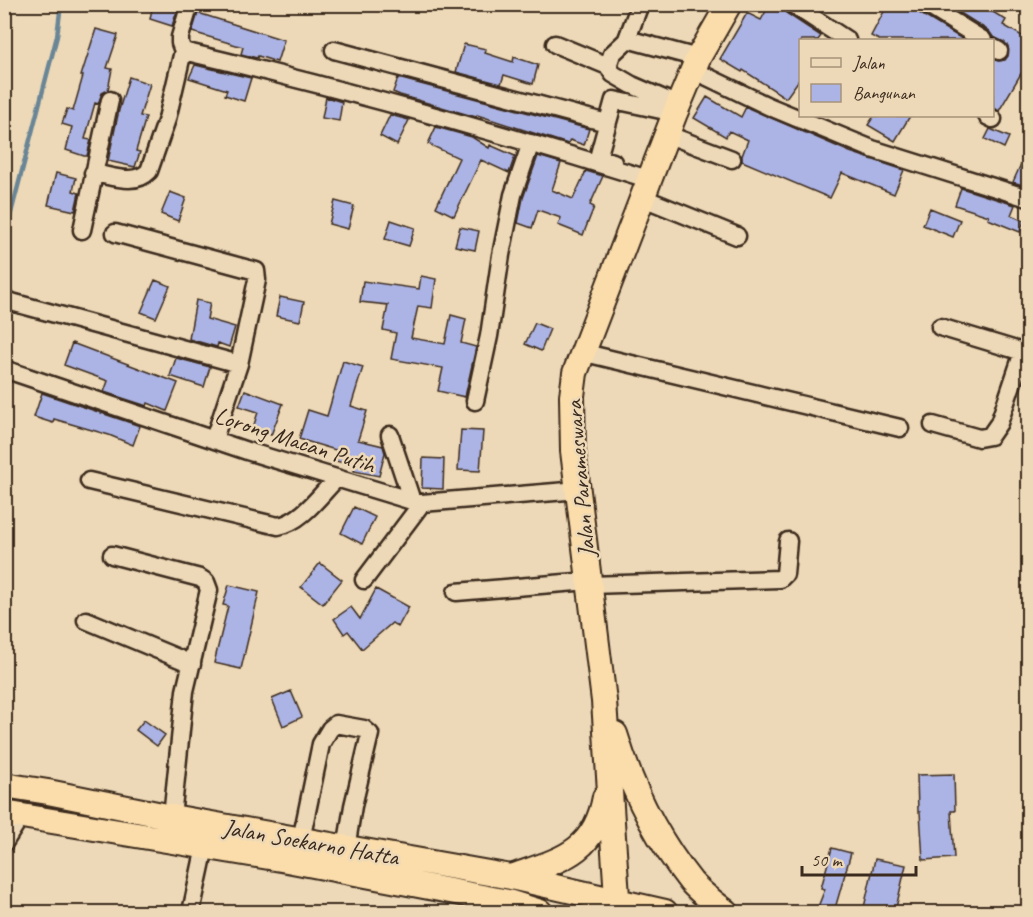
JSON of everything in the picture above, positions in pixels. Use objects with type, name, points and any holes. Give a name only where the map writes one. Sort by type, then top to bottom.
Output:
[{"type":"highway","name":"Jalan Parameswara","points":[[621,908],[604,701],[573,452],[572,396],[581,352],[673,117],[695,64],[729,4]]},
{"type":"highway","points":[[604,701],[622,757],[651,823],[692,883],[726,912]]},
{"type":"highway","points":[[511,877],[557,861],[572,852],[590,836],[602,814],[609,770]]},
{"type":"highway","name":"Jalan Soekarno Hatta","points":[[4,785],[511,877],[621,908],[665,912]]},
{"type":"highway","name":"Jalan Soekarno Hatta","points":[[13,814],[287,860],[508,902],[540,912]]},
{"type":"street","points":[[93,173],[136,180],[145,176],[149,171],[167,119],[183,51],[180,37],[190,4]]},
{"type":"street","points":[[608,66],[612,54],[628,39],[627,36],[640,4]]},
{"type":"street","points":[[792,4],[845,39]]},
{"type":"street","points":[[925,4],[981,39]]},
{"type":"street","points":[[628,39],[695,64],[768,106],[872,149],[1028,196]]},
{"type":"street","points":[[555,44],[608,66],[613,74],[632,85],[732,159]]},
{"type":"street","points":[[334,50],[607,123]]},
{"type":"street","points":[[183,51],[311,82],[531,143],[647,183]]},
{"type":"street","points":[[82,230],[110,100]]},
{"type":"street","points":[[673,117],[618,100],[612,102],[598,158],[647,183],[737,236]]},
{"type":"street","points":[[475,400],[489,336],[513,195],[531,143]]},
{"type":"street","points":[[115,232],[256,271],[257,280],[239,364],[214,439]]},
{"type":"street","points":[[7,301],[239,364]]},
{"type":"street","points":[[933,425],[979,438],[990,436],[999,423],[1027,347],[940,327]]},
{"type":"street","points":[[581,352],[900,428]]},
{"type":"street","name":"Lorong Macan Putih","points":[[4,369],[336,479],[417,502],[579,490]]},
{"type":"street","points":[[364,580],[417,502],[390,435]]},
{"type":"street","points":[[89,481],[278,526],[288,524],[299,517],[336,479]]},
{"type":"street","points":[[456,592],[589,583],[780,579],[785,574],[788,541]]},
{"type":"street","points":[[112,555],[200,578],[206,582],[209,590],[184,691],[172,817]]},
{"type":"street","points":[[86,620],[192,664]]},
{"type":"street","points":[[301,840],[321,744],[336,724],[363,729],[370,734],[352,806],[346,848]]},
{"type":"street","points":[[4,843],[10,836],[13,814]]},
{"type":"street","points":[[191,912],[206,847]]},
{"type":"building","points":[[153,4],[178,8],[172,26],[150,19]]},
{"type":"building","points":[[770,4],[782,4],[786,13],[821,36],[819,39],[799,39],[799,80],[786,98],[743,70],[742,72],[720,59],[747,13],[761,20]]},
{"type":"building","points":[[888,4],[915,4],[919,13],[962,39],[877,39],[871,36]]},
{"type":"building","points":[[946,4],[980,4],[1006,20],[1003,25],[1029,40],[1029,60],[999,111],[994,108],[994,59],[1005,60],[1008,56],[1008,46],[993,37],[989,31]]},
{"type":"building","points":[[198,13],[284,40],[277,62],[241,54],[243,47],[192,32]]},
{"type":"building","points":[[96,29],[118,35],[107,68],[112,69],[108,90],[102,93],[98,104],[95,103],[85,139],[91,140],[87,156],[84,156],[66,150],[72,127],[62,124],[67,109],[73,111]]},
{"type":"building","points":[[464,44],[486,49],[485,53],[513,62],[514,57],[538,65],[533,84],[504,75],[501,84],[456,72]]},
{"type":"building","points":[[195,65],[251,78],[244,101],[225,95],[227,90],[189,78]]},
{"type":"building","points":[[129,77],[150,84],[140,116],[146,117],[136,151],[140,152],[135,167],[108,161]]},
{"type":"building","points":[[398,78],[589,129],[584,145],[570,140],[568,144],[477,115],[476,117],[400,95],[393,92]]},
{"type":"building","points":[[326,97],[342,102],[339,121],[322,118]]},
{"type":"building","points":[[707,97],[741,117],[746,107],[850,152],[904,170],[894,194],[842,173],[830,198],[742,161],[748,140],[729,131],[726,137],[694,118]]},
{"type":"building","points":[[390,115],[409,120],[397,145],[380,136]]},
{"type":"building","points":[[873,117],[909,117],[895,141],[868,125]]},
{"type":"building","points":[[436,127],[472,137],[489,148],[490,145],[515,156],[509,173],[481,160],[454,216],[436,207],[459,158],[428,144]]},
{"type":"building","points":[[990,129],[1009,137],[1004,148],[985,139]]},
{"type":"building","points":[[1029,146],[1029,180],[1026,186],[1013,182]]},
{"type":"building","points":[[538,156],[561,163],[552,190],[573,199],[586,171],[603,176],[590,205],[594,207],[583,235],[558,225],[561,218],[538,210],[532,228],[518,223],[523,198]]},
{"type":"building","points":[[56,173],[76,178],[73,191],[79,193],[75,211],[48,205]]},
{"type":"building","points":[[961,188],[1015,205],[1011,215],[1024,221],[1020,232],[988,219],[989,216],[955,205]]},
{"type":"building","points":[[170,192],[186,198],[178,221],[161,214]]},
{"type":"building","points":[[335,201],[354,206],[348,229],[329,224]]},
{"type":"building","points":[[930,208],[960,220],[953,237],[923,225]]},
{"type":"building","points":[[391,220],[415,228],[409,246],[385,239]]},
{"type":"building","points":[[460,227],[479,231],[475,250],[455,246]]},
{"type":"building","points":[[421,276],[436,279],[432,308],[418,306],[411,338],[445,344],[451,315],[466,319],[461,343],[476,347],[465,397],[438,391],[443,368],[391,359],[396,333],[383,330],[388,305],[360,302],[363,281],[419,289]]},
{"type":"building","points":[[155,280],[170,286],[156,318],[141,312]]},
{"type":"building","points":[[280,297],[304,302],[300,321],[276,316]]},
{"type":"building","points":[[196,300],[210,303],[207,319],[235,327],[229,347],[218,343],[217,347],[189,339]]},
{"type":"building","points":[[535,323],[550,329],[541,351],[525,344]]},
{"type":"building","points":[[72,343],[178,383],[167,411],[148,403],[147,406],[104,392],[108,381],[64,365]]},
{"type":"building","points":[[176,358],[210,367],[204,387],[170,376]]},
{"type":"building","points":[[343,361],[363,367],[351,406],[367,411],[358,440],[383,446],[385,453],[379,476],[354,471],[355,466],[336,461],[339,451],[299,439],[308,410],[327,416]]},
{"type":"building","points":[[245,390],[283,404],[271,435],[253,428],[258,412],[239,406]]},
{"type":"building","points":[[42,393],[140,426],[133,445],[109,435],[54,419],[53,423],[34,417]]},
{"type":"building","points":[[461,430],[483,431],[480,471],[458,470]]},
{"type":"building","points":[[423,458],[444,459],[443,489],[422,488]]},
{"type":"building","points":[[354,507],[375,517],[362,544],[341,533]]},
{"type":"building","points":[[320,563],[342,580],[323,604],[301,587]]},
{"type":"building","points":[[229,585],[259,592],[241,669],[214,663],[228,606],[223,605]]},
{"type":"building","points":[[376,589],[409,607],[398,627],[392,623],[362,649],[348,631],[344,634],[334,619],[351,607],[360,619]]},
{"type":"building","points":[[291,691],[302,717],[283,726],[272,699]]},
{"type":"building","points":[[144,720],[165,735],[157,746],[136,730]]},
{"type":"building","points":[[954,774],[955,811],[951,811],[954,858],[923,860],[917,775]]},
{"type":"building","points":[[832,848],[851,853],[834,912],[816,912],[825,889],[821,888]]},
{"type":"building","points":[[875,859],[906,865],[895,912],[863,912]]},
{"type":"waterway","points":[[4,240],[57,36],[61,4]]}]
